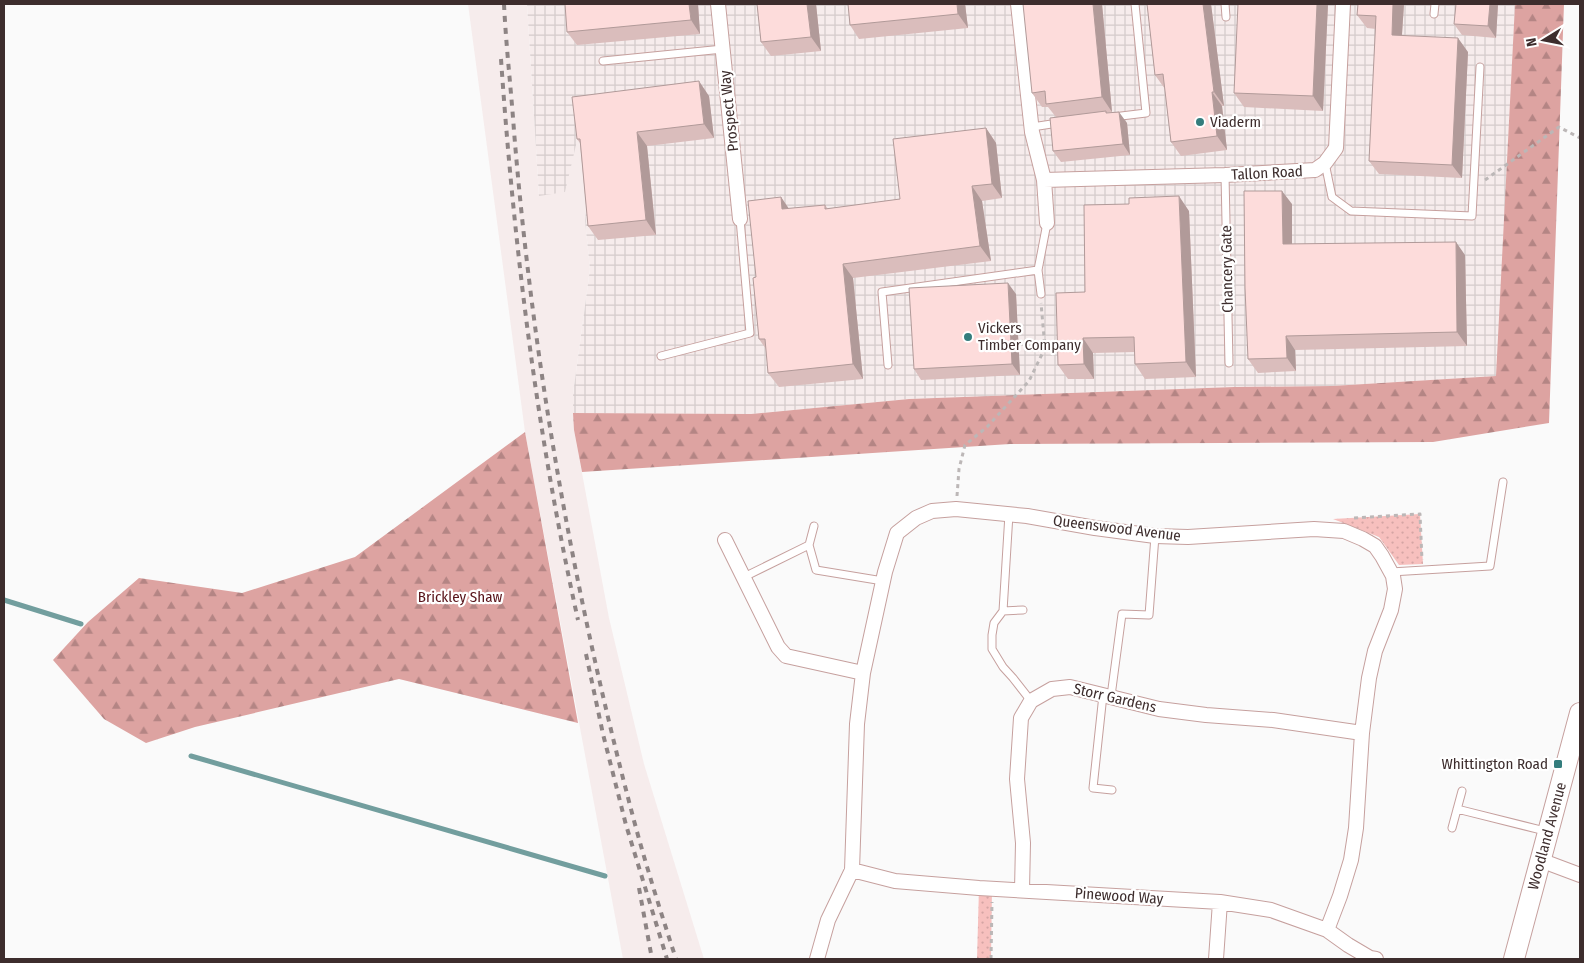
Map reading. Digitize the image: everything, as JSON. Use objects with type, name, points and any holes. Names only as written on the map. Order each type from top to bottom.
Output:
[{"type":"street","name":"Prospect Way","points":[[718,4],[740,218]]},
{"type":"street","points":[[1018,4],[1032,127],[1044,180],[1047,223]]},
{"type":"street","name":"Tallon Road","points":[[1044,180],[1225,175],[1315,170],[1324,163],[1336,148],[1343,4]]},
{"type":"street","name":"Queenswood Avenue","points":[[852,870],[857,724],[863,673],[883,581],[897,533],[916,518],[932,510],[956,509],[1027,516],[1155,536],[1188,537],[1314,529],[1344,531],[1363,538],[1375,546],[1393,576],[1395,589],[1391,610],[1375,651],[1369,678],[1362,733],[1356,828],[1351,860],[1327,930]]},
{"type":"street","points":[[725,540],[778,647],[786,656],[863,673]]},
{"type":"street","name":"Storr Gardens","points":[[1031,701],[1052,689],[1070,687],[1158,709],[1273,720],[1362,733]]},
{"type":"street","points":[[1022,890],[1023,843],[1017,779],[1021,718],[1031,701]]},
{"type":"street","name":"Woodland Avenue","points":[[1514,959],[1580,713]]},
{"type":"street","points":[[1540,860],[1580,874]]},
{"type":"street","points":[[817,959],[828,920],[852,870]]},
{"type":"street","name":"Pinewood Way","points":[[852,870],[895,881],[992,889],[1220,902],[1270,910],[1327,930],[1348,945],[1370,958],[1376,959]]},
{"type":"street","points":[[1216,959],[1220,902]]},
{"type":"lane","points":[[1108,118],[1146,113],[1134,4]]},
{"type":"lane","points":[[1225,4],[1226,17]]},
{"type":"lane","points":[[1434,14],[1435,4]]},
{"type":"lane","points":[[603,61],[723,49]]},
{"type":"lane","points":[[1324,163],[1332,197],[1351,212],[1472,216],[1480,67]]},
{"type":"lane","points":[[1032,127],[1070,122]]},
{"type":"lane","name":"Chancery Gate","points":[[1225,175],[1229,363]]},
{"type":"lane","points":[[661,356],[750,333],[740,218]]},
{"type":"lane","points":[[1040,294],[1038,270],[1047,223]]},
{"type":"lane","points":[[888,365],[882,292],[1038,270]]},
{"type":"lane","points":[[1390,572],[1490,566],[1503,482]]},
{"type":"lane","points":[[1009,514],[1003,611],[994,623],[992,649],[1003,667],[1031,701]]},
{"type":"lane","points":[[814,526],[809,545],[816,570],[883,581]]},
{"type":"lane","points":[[1112,790],[1093,788],[1107,695],[1122,614],[1149,616],[1155,536]]},
{"type":"lane","points":[[744,577],[809,545]]},
{"type":"lane","points":[[1003,611],[1023,610]]},
{"type":"lane","points":[[1452,828],[1462,790]]},
{"type":"lane","points":[[1457,809],[1548,832]]},
{"type":"path","points":[[1474,187],[1559,127],[1580,138]]},
{"type":"path","points":[[956,509],[959,470],[966,445],[987,427],[1029,381],[1045,348],[1040,294]]},
{"type":"path","points":[[1353,518],[1420,514],[1423,570]]},
{"type":"path","points":[[991,959],[992,889]]},
{"type":"shaded area","points":[[468,4],[527,4],[539,196],[580,127],[589,181],[585,221],[590,269],[573,394],[574,430],[609,618],[644,764],[704,959],[623,959],[525,432]]},
{"type":"shaded area","points":[[527,4],[1515,4],[1497,376],[1332,386],[1234,387],[909,399],[751,414],[573,413],[573,394],[590,269],[585,221],[589,181],[580,128],[565,192],[539,196]]},
{"type":"shaded area","points":[[1420,514],[1423,564],[1399,565],[1379,537],[1333,519]]},
{"type":"shaded area","points":[[979,888],[992,889],[991,959],[977,959]]},
{"type":"green space","points":[[1515,4],[1564,4],[1549,423],[1433,442],[1010,444],[582,472],[574,430],[573,413],[751,414],[909,399],[1234,387],[1332,386],[1496,376]]},
{"type":"green space","name":"Brickley Shaw","points":[[525,432],[578,723],[399,679],[195,727],[146,743],[104,719],[53,660],[88,622],[139,578],[242,593],[355,557]]},
{"type":"building","points":[[565,4],[689,4],[691,20],[567,32]]},
{"type":"building","points":[[757,4],[807,4],[811,37],[761,42]]},
{"type":"building","points":[[848,4],[957,4],[958,14],[850,25]]},
{"type":"building","points":[[1023,4],[1093,4],[1102,97],[1046,104],[1045,91],[1032,93]]},
{"type":"building","points":[[1147,4],[1203,4],[1214,92],[1212,92],[1217,136],[1171,142],[1163,74],[1155,75]]},
{"type":"building","points":[[1238,4],[1317,4],[1313,96],[1234,93]]},
{"type":"building","points":[[1358,4],[1393,4],[1392,35],[1458,38],[1452,165],[1369,161],[1376,16],[1357,15]]},
{"type":"building","points":[[1456,4],[1490,4],[1488,26],[1454,24]]},
{"type":"building","points":[[699,81],[704,124],[637,132],[646,220],[588,226],[580,139],[577,139],[572,97]]},
{"type":"building","points":[[1106,111],[1106,113],[1119,112],[1123,144],[1053,151],[1050,118]]},
{"type":"building","points":[[986,128],[992,184],[972,186],[980,246],[843,264],[853,364],[768,373],[765,339],[759,339],[753,278],[756,277],[748,201],[781,197],[782,209],[825,205],[825,209],[900,199],[893,139]]},
{"type":"building","points":[[1244,191],[1282,191],[1283,244],[1456,242],[1457,332],[1286,336],[1287,358],[1248,359]]},
{"type":"building","points":[[1179,196],[1186,362],[1135,364],[1134,337],[1083,338],[1084,364],[1058,365],[1056,293],[1085,292],[1084,205],[1129,204],[1129,198]]},
{"type":"building","name":"Vickers Timber Company","points":[[1008,283],[1012,364],[914,369],[909,288]]},
{"type":"waterway","points":[[4,600],[81,624]]},
{"type":"waterway","points":[[191,756],[605,876]]},
{"type":"railway","points":[[504,4],[522,219],[532,307],[559,482],[594,656],[614,742],[655,894],[676,959]]},
{"type":"railway","points":[[501,59],[513,200],[529,341],[550,481],[578,620]]},
{"type":"railway","points":[[586,654],[603,734],[626,825],[667,959]]},
{"type":"railway","points":[[639,888],[652,959]]},
{"type":"place","name":"Viaderm","points":[[1200,122]]},
{"type":"place","name":"Vickers Timber Company","points":[[968,337]]},
{"type":"place","name":"Whittington Road","points":[[1558,764]]}]
